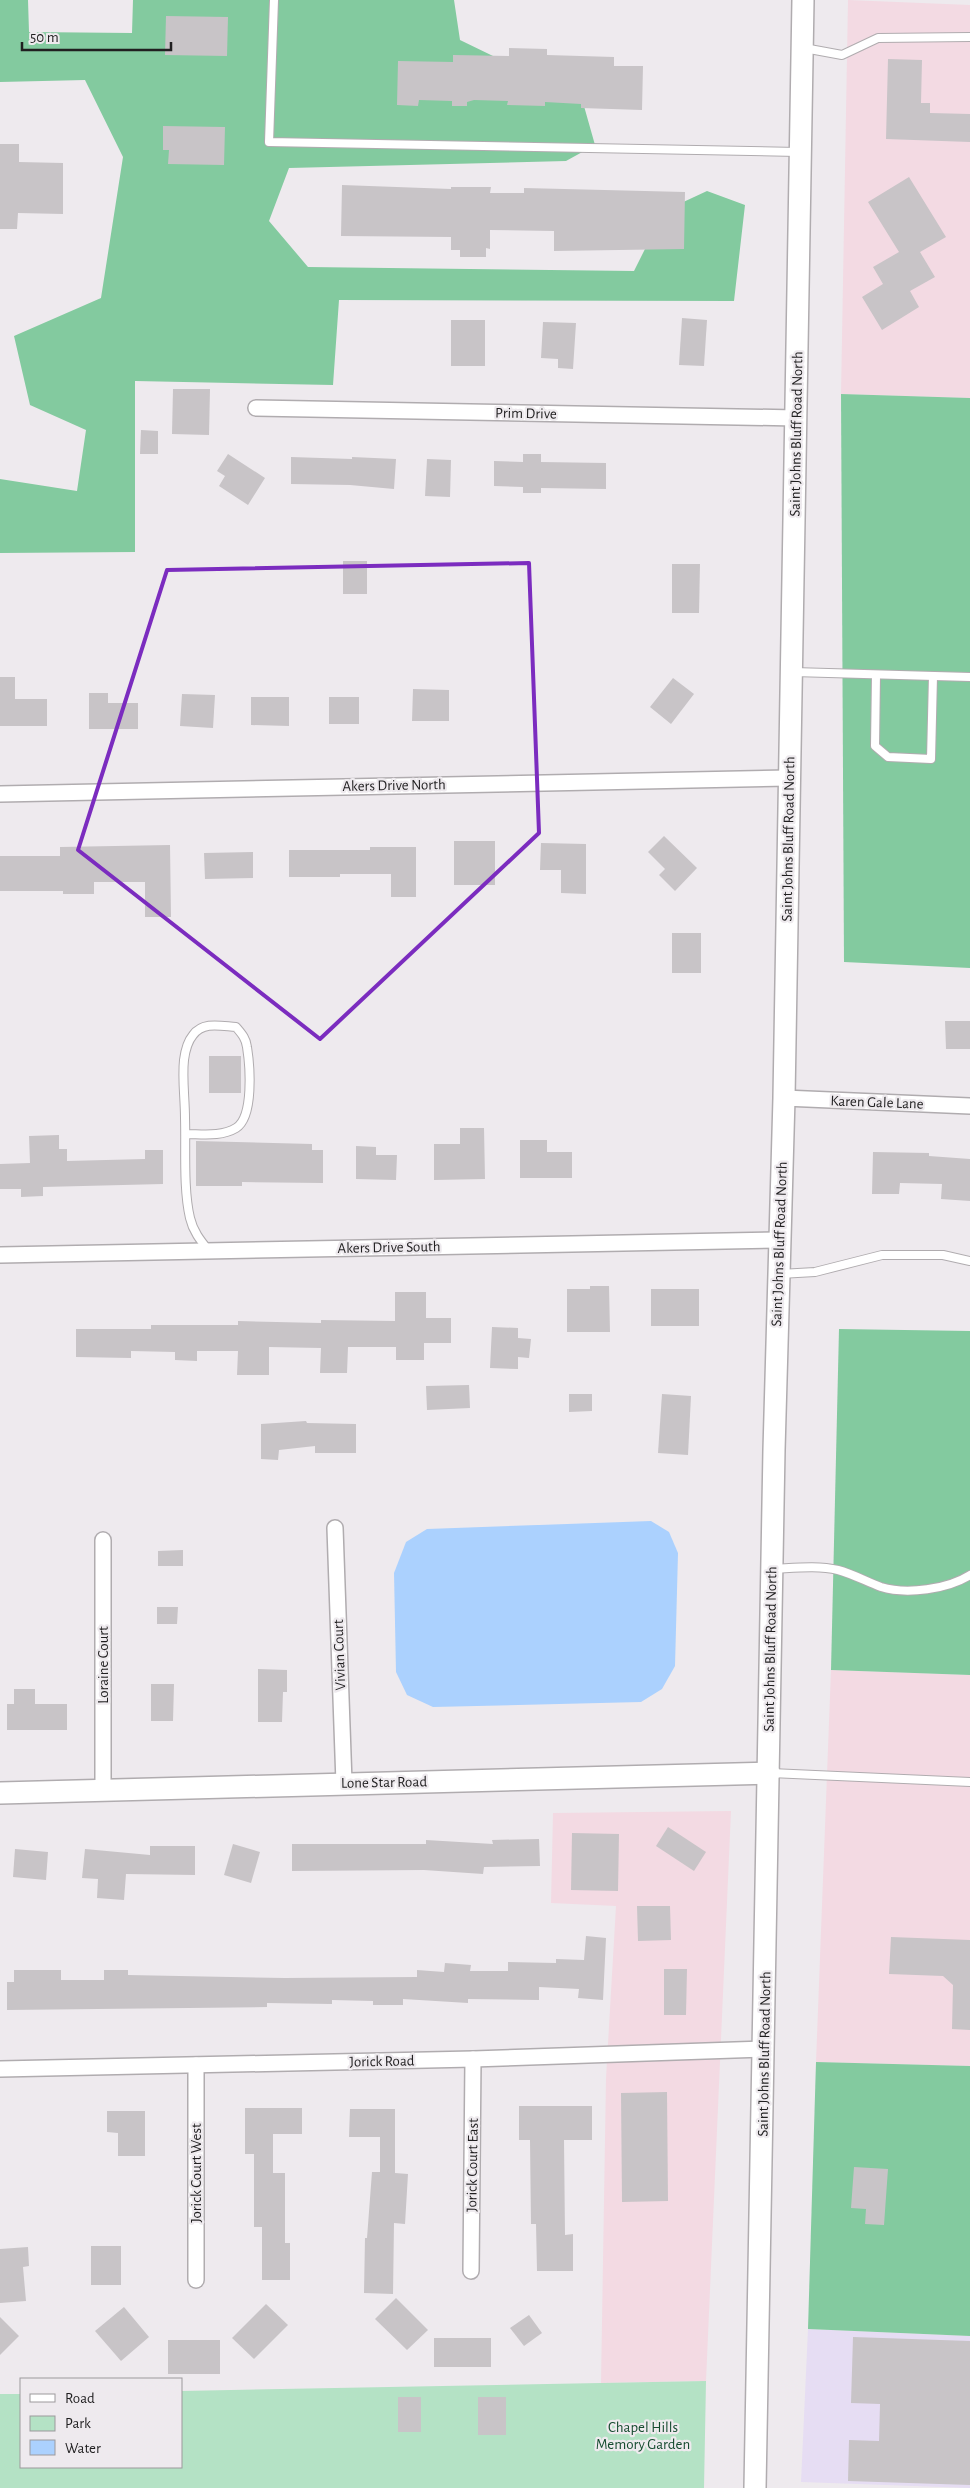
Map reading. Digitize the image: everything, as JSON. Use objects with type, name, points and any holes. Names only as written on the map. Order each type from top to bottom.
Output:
[{"type":"main road","name":"Saint Johns Bluff Road North","points":[[755,2488],[769,1773],[771,1569],[784,1098],[788,778],[803,0]]},
{"type":"main road","name":"Lone Star Road","points":[[0,1793],[769,1773]]},
{"type":"street","name":"Prim Drive","points":[[256,408],[796,418]]},
{"type":"street","name":"Akers Drive North","points":[[0,794],[788,778]]},
{"type":"street","name":"Karen Gale Lane","points":[[784,1098],[970,1106]]},
{"type":"street","name":"Akers Drive South","points":[[0,1255],[779,1240]]},
{"type":"street","name":"Vivian Court","points":[[335,1528],[344,1783]]},
{"type":"street","name":"Loraine Court","points":[[103,1540],[103,1790]]},
{"type":"street","name":"Jorick Road","points":[[0,2069],[764,2049]]},
{"type":"street","name":"Jorick Court East","points":[[470,2271],[473,2058]]},
{"type":"street","name":"Jorick Court West","points":[[196,2065],[196,2280]]},
{"type":"lane","points":[[274,0],[269,142],[801,152]]},
{"type":"lane","points":[[802,48],[842,55],[878,38],[970,37]]},
{"type":"lane","points":[[791,672],[970,678]]},
{"type":"lane","points":[[876,675],[875,746],[888,757],[931,759],[933,676]]},
{"type":"lane","points":[[186,1134],[221,1134],[236,1128],[247,1112],[249,1103],[247,1046],[243,1034],[236,1027],[208,1025],[193,1034],[188,1044],[184,1061],[186,1134],[190,1217],[196,1235],[208,1251]]},
{"type":"lane","points":[[778,1274],[815,1272],[882,1255],[943,1255],[970,1261]]},
{"type":"lane","points":[[771,1569],[806,1567],[837,1570],[884,1588],[925,1590],[956,1584],[970,1575]]},
{"type":"lane","points":[[769,1773],[970,1782]]},
{"type":"highlighted area","points":[[529,563],[539,833],[320,1039],[78,850],[167,570]]},
{"type":"shaded area","points":[[848,0],[970,5],[970,398],[841,394]]},
{"type":"shaded area","points":[[831,1670],[970,1675],[970,2066],[816,2062]]},
{"type":"shaded area","points":[[731,1811],[706,2381],[601,2383],[606,2078],[616,1906],[551,1903],[553,1813]]},
{"type":"shaded area","points":[[808,2329],[970,2336],[970,2488],[801,2482]]},
{"type":"green space","points":[[0,0],[28,0],[29,32],[132,33],[133,0],[454,0],[460,40],[582,99],[595,145],[566,161],[289,168],[269,221],[308,267],[634,271],[664,211],[707,191],[745,205],[734,301],[339,300],[333,385],[135,381],[135,552],[0,553],[0,479],[77,491],[86,430],[30,405],[14,336],[101,298],[123,157],[85,80],[0,82]]},
{"type":"green space","points":[[841,394],[970,398],[970,968],[844,962]]},
{"type":"green space","points":[[839,1329],[970,1331],[970,1675],[831,1670]]},
{"type":"green space","points":[[816,2062],[970,2066],[970,2336],[808,2329]]},
{"type":"green space","name":"Chapel Hills Memory Garden","points":[[706,2381],[704,2488],[0,2488],[0,2394],[20,2394],[20,2468],[182,2468],[182,2391]]},
{"type":"water","points":[[651,1521],[669,1532],[678,1553],[675,1666],[662,1689],[641,1702],[433,1707],[407,1695],[396,1672],[394,1573],[406,1542],[427,1529]]},
{"type":"building","points":[[166,16],[228,17],[227,56],[165,55]]},
{"type":"building","points":[[509,48],[547,49],[547,55],[614,57],[614,66],[643,66],[642,110],[581,108],[581,104],[545,102],[545,106],[507,105],[508,101],[474,100],[467,102],[467,106],[452,106],[452,101],[419,100],[418,106],[397,105],[398,61],[453,62],[453,55],[509,56]]},
{"type":"building","points":[[888,59],[922,60],[921,103],[930,103],[930,113],[970,114],[970,142],[886,139]]},
{"type":"building","points":[[163,126],[225,127],[224,165],[168,164],[169,150],[163,150]]},
{"type":"building","points":[[0,144],[19,144],[19,162],[63,163],[63,214],[18,213],[17,229],[0,229]]},
{"type":"building","points":[[909,177],[946,237],[920,252],[935,277],[910,291],[919,307],[882,330],[862,297],[883,284],[873,267],[899,252],[868,202]]},
{"type":"building","points":[[342,185],[451,189],[451,187],[491,187],[490,193],[524,193],[524,188],[685,192],[684,249],[554,251],[554,231],[490,230],[490,249],[486,248],[486,257],[460,257],[460,250],[451,250],[451,237],[341,236]]},
{"type":"building","points":[[682,318],[707,320],[704,366],[679,365]]},
{"type":"building","points":[[451,320],[485,320],[485,366],[451,366]]},
{"type":"building","points":[[543,322],[576,323],[573,369],[558,368],[558,359],[541,358]]},
{"type":"building","points":[[173,389],[210,389],[209,435],[172,434]]},
{"type":"building","points":[[141,430],[158,431],[158,454],[140,454]]},
{"type":"building","points":[[228,454],[265,478],[248,505],[219,486],[225,476],[217,471]]},
{"type":"building","points":[[523,454],[541,454],[541,462],[606,463],[606,489],[541,488],[541,493],[523,493],[523,487],[494,486],[494,461],[523,462]]},
{"type":"building","points":[[291,457],[396,459],[394,489],[350,485],[291,484]]},
{"type":"building","points":[[427,459],[451,460],[450,497],[425,496]]},
{"type":"building","points":[[343,561],[367,561],[367,594],[343,594]]},
{"type":"building","points":[[672,564],[700,564],[699,613],[672,613]]},
{"type":"building","points":[[0,677],[15,677],[15,699],[47,699],[47,726],[0,726]]},
{"type":"building","points":[[673,678],[694,694],[671,724],[650,707]]},
{"type":"building","points":[[413,689],[449,690],[449,721],[412,721]]},
{"type":"building","points":[[89,693],[108,693],[108,703],[138,703],[138,729],[89,729]]},
{"type":"building","points":[[182,694],[215,695],[213,728],[180,726]]},
{"type":"building","points":[[251,697],[289,697],[289,726],[251,725]]},
{"type":"building","points":[[329,697],[359,697],[359,724],[329,724]]},
{"type":"building","points":[[664,836],[697,868],[675,891],[659,875],[665,869],[648,852]]},
{"type":"building","points":[[454,841],[495,841],[495,885],[454,885]]},
{"type":"building","points":[[541,843],[586,844],[586,894],[561,893],[561,870],[540,870]]},
{"type":"building","points":[[170,845],[171,917],[145,917],[145,882],[94,882],[94,894],[63,894],[63,891],[0,891],[0,856],[60,856],[60,847]]},
{"type":"building","points":[[370,847],[416,847],[416,897],[391,897],[391,874],[289,877],[289,850],[370,850]]},
{"type":"building","points":[[253,852],[253,878],[205,879],[204,853]]},
{"type":"building","points":[[672,933],[701,933],[701,973],[672,973]]},
{"type":"building","points":[[945,1021],[970,1021],[970,1049],[946,1049]]},
{"type":"building","points":[[209,1056],[241,1056],[241,1093],[209,1093]]},
{"type":"building","points":[[460,1128],[484,1128],[485,1179],[434,1180],[434,1144],[460,1144]]},
{"type":"building","points":[[59,1135],[59,1149],[67,1149],[67,1161],[145,1159],[145,1150],[163,1150],[163,1184],[43,1187],[43,1196],[21,1197],[21,1189],[0,1189],[0,1164],[30,1163],[29,1136]]},
{"type":"building","points":[[520,1140],[547,1140],[547,1152],[572,1152],[572,1178],[520,1178]]},
{"type":"building","points":[[196,1141],[312,1144],[312,1150],[323,1150],[323,1183],[242,1182],[242,1186],[196,1186]]},
{"type":"building","points":[[356,1146],[376,1147],[376,1155],[397,1155],[396,1180],[356,1179]]},
{"type":"building","points":[[873,1152],[929,1153],[929,1156],[970,1159],[970,1201],[941,1199],[942,1184],[900,1183],[899,1194],[872,1194]]},
{"type":"building","points":[[590,1286],[609,1286],[610,1332],[567,1332],[567,1289],[590,1289]]},
{"type":"building","points":[[651,1289],[699,1289],[699,1326],[651,1326]]},
{"type":"building","points":[[395,1292],[426,1292],[426,1318],[451,1318],[451,1343],[424,1343],[424,1360],[396,1360],[396,1347],[348,1347],[347,1373],[320,1373],[321,1348],[269,1347],[269,1375],[237,1375],[238,1351],[197,1351],[197,1361],[175,1360],[175,1352],[131,1351],[131,1358],[76,1357],[76,1329],[151,1329],[151,1325],[238,1325],[238,1321],[321,1323],[321,1320],[395,1321]]},
{"type":"building","points":[[492,1327],[518,1328],[518,1338],[531,1339],[529,1358],[518,1357],[518,1369],[490,1368]]},
{"type":"building","points":[[469,1385],[470,1408],[427,1410],[426,1386]]},
{"type":"building","points":[[569,1394],[592,1394],[592,1411],[569,1412]]},
{"type":"building","points":[[662,1394],[691,1396],[688,1455],[658,1453]]},
{"type":"building","points":[[306,1421],[307,1423],[356,1424],[356,1453],[315,1453],[315,1446],[279,1450],[278,1460],[261,1459],[261,1424]]},
{"type":"building","points":[[183,1550],[183,1566],[158,1566],[158,1551]]},
{"type":"building","points":[[157,1607],[178,1607],[177,1624],[157,1624]]},
{"type":"building","points":[[258,1669],[287,1670],[287,1692],[283,1692],[282,1722],[258,1722]]},
{"type":"building","points":[[151,1684],[174,1684],[173,1721],[151,1721]]},
{"type":"building","points":[[14,1689],[35,1689],[35,1704],[67,1704],[67,1730],[7,1730],[7,1704],[14,1704]]},
{"type":"building","points":[[668,1827],[706,1852],[694,1871],[656,1846]]},
{"type":"building","points":[[572,1833],[619,1834],[618,1891],[571,1890]]},
{"type":"building","points":[[539,1839],[540,1866],[484,1867],[483,1874],[424,1870],[292,1871],[292,1844],[426,1844],[426,1840],[493,1844],[492,1840]]},
{"type":"building","points":[[233,1844],[260,1852],[251,1883],[224,1875]]},
{"type":"building","points":[[150,1846],[195,1846],[195,1875],[126,1874],[124,1900],[97,1898],[98,1879],[82,1878],[85,1849],[150,1855]]},
{"type":"building","points":[[15,1849],[48,1852],[46,1880],[13,1877]]},
{"type":"building","points":[[637,1906],[670,1906],[671,1940],[638,1941]]},
{"type":"building","points":[[586,1936],[606,1938],[603,2000],[578,1998],[579,1989],[539,1987],[539,2000],[468,1999],[468,2003],[403,1999],[403,2005],[373,2005],[373,2001],[332,2000],[332,2004],[267,2003],[267,2007],[7,2010],[7,1982],[14,1982],[14,1970],[61,1970],[61,1980],[104,1980],[104,1970],[128,1970],[128,1975],[285,1978],[417,1977],[417,1970],[444,1972],[445,1963],[471,1965],[470,1971],[508,1971],[508,1962],[556,1963],[556,1959],[584,1960]]},
{"type":"building","points":[[891,1937],[970,1940],[970,2030],[952,2029],[953,1985],[943,1976],[889,1974]]},
{"type":"building","points":[[664,1969],[687,1969],[686,2015],[664,2015]]},
{"type":"building","points":[[667,2092],[668,2201],[622,2202],[621,2093]]},
{"type":"building","points":[[519,2106],[592,2106],[592,2140],[564,2140],[565,2235],[573,2234],[573,2271],[537,2271],[536,2224],[531,2224],[530,2140],[519,2140]]},
{"type":"building","points":[[245,2108],[302,2108],[302,2134],[273,2134],[273,2173],[285,2173],[285,2243],[290,2243],[290,2280],[262,2280],[262,2227],[254,2227],[254,2154],[245,2154]]},
{"type":"building","points":[[350,2109],[395,2109],[395,2173],[408,2174],[405,2224],[394,2223],[393,2294],[364,2293],[365,2238],[367,2238],[372,2172],[380,2172],[380,2137],[349,2137]]},
{"type":"building","points":[[107,2111],[145,2111],[145,2156],[118,2156],[118,2133],[107,2132]]},
{"type":"building","points":[[854,2167],[888,2169],[884,2225],[865,2224],[866,2209],[851,2208]]},
{"type":"building","points":[[91,2246],[121,2246],[121,2285],[91,2285]]},
{"type":"building","points":[[28,2247],[29,2266],[23,2267],[26,2301],[0,2303],[0,2249]]},
{"type":"building","points":[[396,2298],[428,2330],[407,2350],[375,2319]]},
{"type":"building","points":[[266,2304],[288,2325],[254,2359],[232,2338]]},
{"type":"building","points":[[124,2307],[149,2337],[121,2361],[95,2331]]},
{"type":"building","points":[[529,2315],[542,2333],[524,2346],[510,2328]]},
{"type":"building","points":[[0,2317],[19,2336],[0,2355]]},
{"type":"building","points":[[853,2337],[970,2341],[970,2485],[848,2481],[849,2440],[879,2441],[880,2404],[851,2403]]},
{"type":"building","points":[[434,2338],[491,2338],[491,2367],[434,2367]]},
{"type":"building","points":[[168,2340],[220,2340],[220,2374],[168,2374]]},
{"type":"building","points":[[398,2397],[421,2397],[421,2432],[398,2432]]},
{"type":"building","points":[[478,2397],[506,2397],[506,2435],[478,2435]]}]
